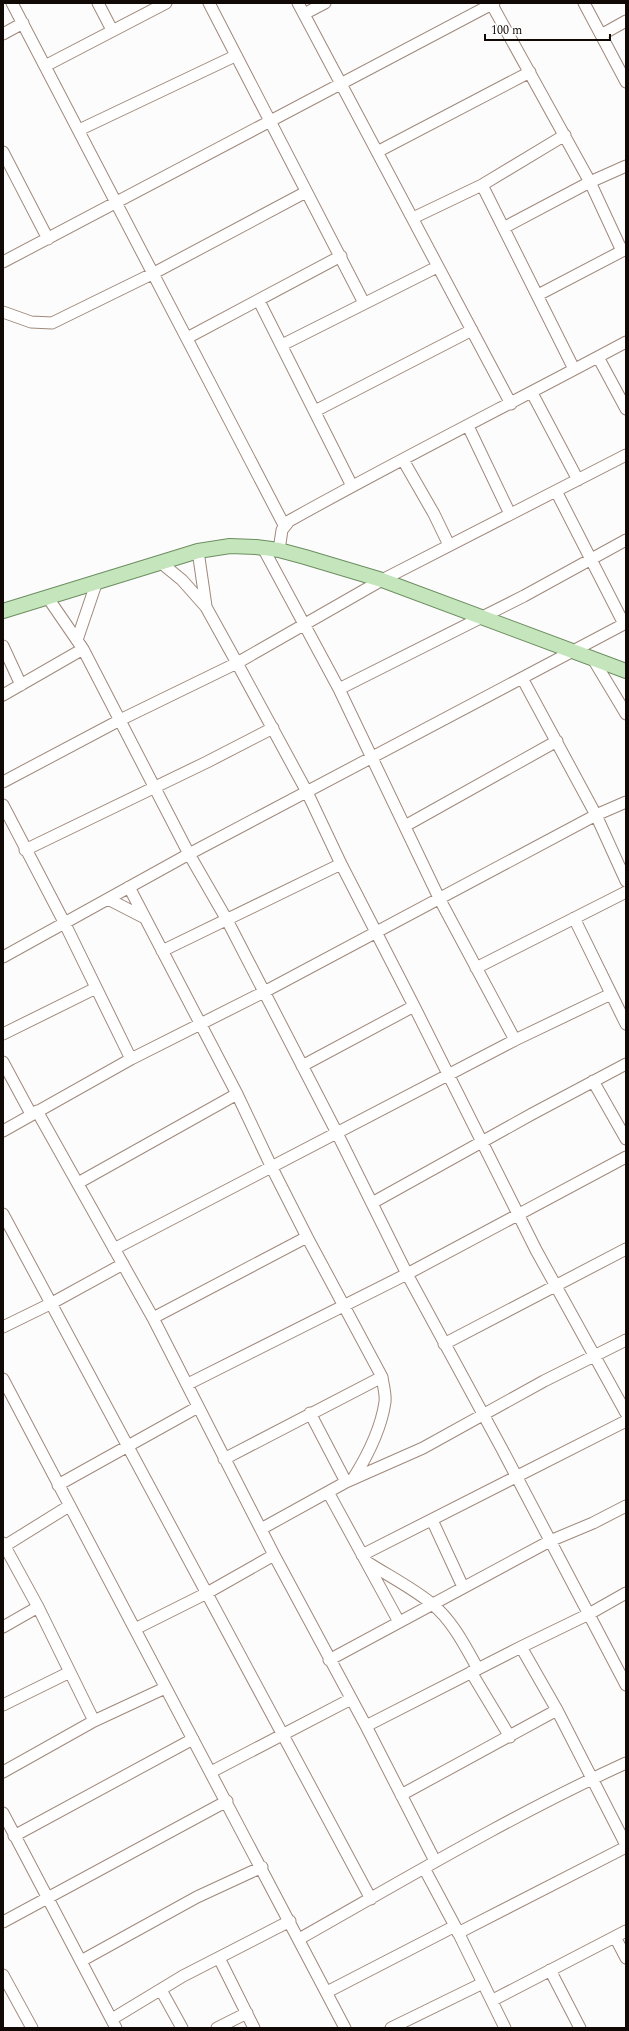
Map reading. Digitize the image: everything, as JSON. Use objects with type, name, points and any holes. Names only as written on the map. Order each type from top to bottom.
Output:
[{"type":"main road","points":[[3,611],[198,551],[230,546],[263,548],[279,550],[382,580],[482,616],[626,672]]},
{"type":"street","points":[[12,3],[117,201],[284,525],[279,550]]},
{"type":"street","points":[[98,3],[112,30]]},
{"type":"street","points":[[45,66],[166,3]]},
{"type":"street","points":[[209,3],[235,56],[341,256],[364,303]]},
{"type":"street","points":[[298,3],[511,404]]},
{"type":"street","points":[[304,14],[325,3]]},
{"type":"street","points":[[3,262],[117,201],[271,122],[340,82],[492,3],[590,182],[624,250],[538,295]]},
{"type":"street","points":[[584,3],[626,82]]},
{"type":"street","points":[[601,35],[626,21]]},
{"type":"street","points":[[3,34],[23,24]]},
{"type":"street","points":[[79,130],[235,56]]},
{"type":"street","points":[[377,152],[530,72]]},
{"type":"street","points":[[412,218],[482,185],[565,136]]},
{"type":"street","points":[[3,152],[8,172],[48,239]]},
{"type":"street","points":[[505,227],[590,182],[626,166]]},
{"type":"street","points":[[482,185],[505,227],[574,370]]},
{"type":"street","points":[[3,312],[31,322],[52,323],[154,273],[306,192]]},
{"type":"street","points":[[187,338],[341,256]]},
{"type":"street","points":[[282,345],[437,267]]},
{"type":"street","points":[[259,301],[352,486]]},
{"type":"street","points":[[314,411],[472,330]]},
{"type":"street","points":[[284,525],[352,486],[511,404],[626,342]]},
{"type":"street","points":[[598,357],[626,409]]},
{"type":"street","points":[[532,392],[578,480]]},
{"type":"street","points":[[468,426],[510,514]]},
{"type":"street","points":[[3,782],[120,720],[237,663],[382,580],[626,455]]},
{"type":"street","points":[[403,460],[434,514],[449,545]]},
{"type":"street","points":[[3,957],[189,854],[522,678],[572,650],[625,624],[590,560],[556,491]]},
{"type":"street","points":[[339,689],[626,540]]},
{"type":"street","points":[[263,548],[339,689],[439,898],[515,1040]]},
{"type":"street","points":[[198,551],[206,607]]},
{"type":"street","points":[[160,562],[182,580],[206,607],[273,728],[307,792],[340,864],[449,1074],[555,1286],[626,1413]]},
{"type":"street","points":[[3,695],[21,685],[80,644],[97,582]]},
{"type":"street","points":[[48,598],[80,644],[189,854],[227,920],[338,1133],[407,1274],[625,1679]]},
{"type":"street","points":[[3,646],[21,685]]},
{"type":"street","points":[[593,659],[626,714]]},
{"type":"street","points":[[522,678],[596,815],[626,881]]},
{"type":"street","points":[[25,850],[273,728]]},
{"type":"street","points":[[405,826],[557,741]]},
{"type":"street","points":[[3,1130],[131,1059],[264,992],[596,815],[626,802]]},
{"type":"street","points":[[3,805],[25,850],[64,922],[131,1059]]},
{"type":"street","points":[[162,951],[340,864]]},
{"type":"street","points":[[129,887],[237,1094],[272,1168],[343,1307],[382,1377],[385,1400],[379,1427],[368,1455],[350,1481]]},
{"type":"street","points":[[476,968],[626,892]]},
{"type":"street","points":[[108,899],[145,918]]},
{"type":"street","points":[[574,918],[626,1024]]},
{"type":"street","points":[[3,1034],[96,988]]},
{"type":"street","points":[[114,1249],[515,1040],[611,994]]},
{"type":"street","points":[[302,1066],[414,1006]]},
{"type":"street","points":[[3,1062],[78,1183],[153,1318],[188,1384],[198,1408],[224,1459],[329,1660],[366,1726],[435,1861]]},
{"type":"street","points":[[372,1203],[626,1064]]},
{"type":"street","points":[[593,1082],[626,1139]]},
{"type":"street","points":[[78,1183],[237,1094]]},
{"type":"street","points":[[188,1384],[343,1307],[519,1216],[626,1157]]},
{"type":"street","points":[[3,1214],[371,1899]]},
{"type":"street","points":[[153,1318],[307,1237]]},
{"type":"street","points":[[444,1344],[626,1249]]},
{"type":"street","points":[[3,1326],[52,1303],[122,1264]]},
{"type":"street","points":[[261,1529],[328,1492],[404,1457],[484,1416],[544,1381],[595,1357],[626,1340]]},
{"type":"street","points":[[224,1459],[310,1413],[382,1377]]},
{"type":"street","points":[[3,1379],[165,1688],[290,1921],[345,2028]]},
{"type":"street","points":[[58,1485],[198,1408]]},
{"type":"street","points":[[310,1413],[350,1481]]},
{"type":"street","points":[[364,1559],[432,1520],[517,1478],[626,1421]]},
{"type":"street","points":[[328,1492],[399,1622]]},
{"type":"street","points":[[69,1506],[4,1545],[38,1607],[94,1721]]},
{"type":"street","points":[[329,1660],[550,1541],[593,1523],[626,1506]]},
{"type":"street","points":[[432,1520],[463,1587]]},
{"type":"street","points":[[135,1629],[207,1593],[274,1555]]},
{"type":"street","points":[[364,1559],[432,1604],[454,1630],[510,1736]]},
{"type":"street","points":[[366,1726],[474,1670],[589,1614],[626,1593]]},
{"type":"street","points":[[3,1627],[38,1607]]},
{"type":"street","points":[[327,1992],[626,1846],[557,1710],[521,1647]]},
{"type":"street","points":[[3,1705],[70,1672]]},
{"type":"street","points":[[3,1772],[94,1721],[165,1688]]},
{"type":"street","points":[[211,1772],[350,1699]]},
{"type":"street","points":[[401,1795],[557,1710]]},
{"type":"street","points":[[14,1836],[193,1739]]},
{"type":"street","points":[[299,1939],[435,1861],[592,1778],[626,1763]]},
{"type":"street","points":[[3,1922],[226,1801]]},
{"type":"street","points":[[3,1813],[114,2024],[161,1990],[290,1921]]},
{"type":"street","points":[[81,1961],[198,1897],[262,1868]]},
{"type":"street","points":[[424,1868],[457,1929],[482,1983],[493,2000],[505,2028]]},
{"type":"street","points":[[493,2000],[626,1931]]},
{"type":"street","points":[[615,1936],[626,1958]]},
{"type":"street","points":[[219,1958],[254,2028]]},
{"type":"street","points":[[550,1970],[580,2028]]},
{"type":"street","points":[[3,1975],[32,2028]]},
{"type":"street","points":[[391,2028],[482,1983]]},
{"type":"street","points":[[161,1990],[182,2028]]},
{"type":"street","points":[[217,2028],[246,2013]]}]
